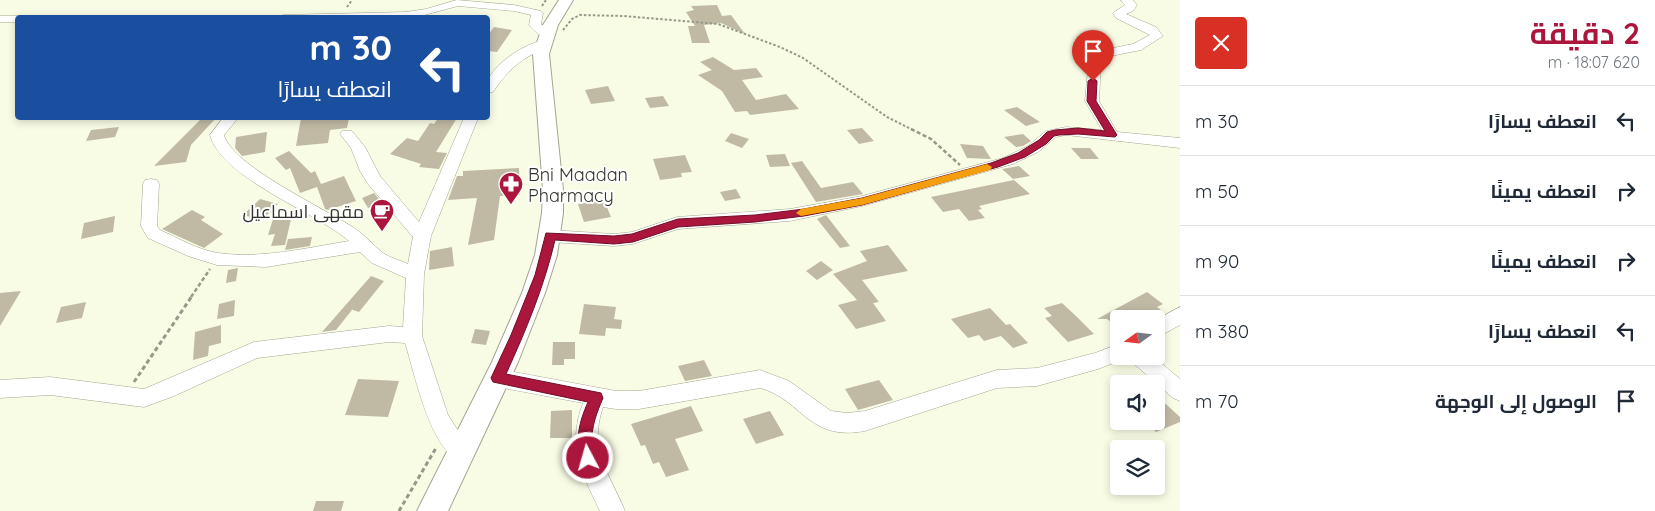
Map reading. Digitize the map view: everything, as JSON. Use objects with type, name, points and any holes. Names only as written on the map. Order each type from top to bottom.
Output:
[{"type":"main road","points":[[432,511],[498,378],[541,275],[550,236],[552,206],[551,172],[541,68],[544,38],[555,14],[566,0]]},
{"type":"street","points":[[1112,135],[1092,101],[1095,59],[1102,54],[1137,47],[1146,40],[1157,36],[1152,30],[1120,16],[1118,13],[1129,9],[1131,6],[1127,0]]},
{"type":"street","points":[[391,15],[416,14],[458,2],[529,10],[537,13],[535,25],[544,38],[508,62],[500,69],[490,85]]},
{"type":"street","points":[[0,19],[15,19]]},
{"type":"street","points":[[229,120],[217,135],[218,142],[236,161],[272,187],[318,212],[366,245],[378,258],[414,274]]},
{"type":"street","points":[[461,452],[445,432],[438,419],[412,336],[414,274],[422,236],[471,120]]},
{"type":"street","points":[[550,236],[614,240],[633,238],[678,223],[790,215],[862,201],[968,173],[1022,155],[1051,134],[1058,132],[1078,131],[1180,143]]},
{"type":"street","points":[[347,134],[358,147],[374,180],[422,236]]},
{"type":"street","points":[[152,184],[149,226],[154,234],[194,252],[217,259],[266,261],[366,245]]},
{"type":"street","points":[[1165,324],[1180,315]]},
{"type":"street","points":[[0,389],[50,386],[144,398],[254,350],[389,334],[412,336]]},
{"type":"street","points":[[498,378],[596,398],[616,400],[640,400],[760,379],[781,385],[814,412],[825,418],[836,422],[850,423],[864,421],[997,379],[1053,374],[1110,356]]},
{"type":"street","points":[[1149,365],[1180,392]]},
{"type":"street","points":[[596,398],[587,418],[585,444],[592,471],[612,511]]},
{"type":"path","points":[[544,38],[561,32],[572,19],[580,15],[624,16],[718,24],[780,47],[803,58],[887,117],[931,139],[949,153],[968,173]]},
{"type":"path","points":[[125,396],[217,259]]},
{"type":"path","points":[[399,511],[445,432]]},
{"type":"building","points":[[717,5],[722,16],[731,15],[745,34],[721,23],[704,25],[710,43],[692,43],[688,26],[695,26],[686,12],[694,10],[691,6]]},
{"type":"building","points":[[494,27],[512,30],[497,52],[490,51],[490,32]]},
{"type":"building","points":[[713,57],[734,70],[756,68],[763,77],[742,80],[756,100],[786,94],[799,109],[750,115],[747,111],[735,112],[722,91],[698,75],[712,70],[700,62]]},
{"type":"building","points":[[608,86],[615,101],[591,104],[585,90]]},
{"type":"building","points":[[663,96],[669,106],[650,108],[645,98]]},
{"type":"building","points":[[1017,107],[1040,122],[1026,126],[1004,110]]},
{"type":"building","points":[[200,120],[214,120],[191,145],[186,162],[154,166]]},
{"type":"building","points":[[301,120],[349,120],[347,128],[330,130],[328,143],[296,146]]},
{"type":"building","points":[[437,120],[456,120],[436,152],[447,153],[439,169],[419,167],[421,164],[390,154],[407,138],[418,141],[430,123],[434,124]]},
{"type":"building","points":[[119,127],[115,137],[86,141],[91,130]]},
{"type":"building","points":[[862,128],[874,141],[859,144],[847,130]]},
{"type":"building","points":[[267,132],[265,152],[242,156],[235,148],[236,137]]},
{"type":"building","points":[[731,133],[749,139],[742,148],[725,141]]},
{"type":"building","points":[[1023,134],[1031,141],[1023,146],[1016,147],[1004,137]]},
{"type":"building","points":[[960,144],[983,146],[991,159],[967,158]]},
{"type":"building","points":[[1071,148],[1090,148],[1099,159],[1081,159]]},
{"type":"building","points":[[289,151],[311,173],[315,171],[321,184],[344,176],[356,201],[328,210],[325,209],[317,187],[300,193],[290,168],[286,170],[275,158]]},
{"type":"building","points":[[785,154],[790,166],[770,167],[766,155]]},
{"type":"building","points":[[685,155],[692,172],[681,173],[682,177],[660,180],[653,159]]},
{"type":"building","points":[[802,161],[821,188],[853,182],[863,194],[816,202],[791,163]]},
{"type":"building","points":[[1019,166],[1030,176],[1013,179],[1002,169]]},
{"type":"building","points":[[519,168],[520,195],[500,196],[494,240],[468,245],[477,198],[448,200],[457,176],[463,176],[463,171]]},
{"type":"building","points":[[1014,180],[1030,194],[979,206],[982,209],[978,210],[985,218],[969,221],[959,209],[943,212],[931,197]]},
{"type":"building","points":[[736,189],[741,198],[725,201],[720,192]]},
{"type":"building","points":[[374,193],[382,203],[368,208],[362,198]]},
{"type":"building","points":[[260,199],[278,204],[262,220],[243,215]]},
{"type":"building","points":[[604,200],[611,217],[584,222],[578,204]]},
{"type":"building","points":[[192,210],[205,217],[201,220],[223,234],[204,248],[162,229]]},
{"type":"building","points":[[292,215],[285,245],[271,246],[275,234],[268,235],[274,216]]},
{"type":"building","points":[[826,215],[850,246],[840,248],[817,219]]},
{"type":"building","points":[[115,216],[113,232],[81,239],[84,223]]},
{"type":"building","points":[[312,237],[310,246],[285,250],[288,239]]},
{"type":"building","points":[[888,245],[908,271],[862,280],[879,302],[873,303],[886,321],[856,329],[838,305],[857,300],[833,274],[867,261],[860,251]]},
{"type":"building","points":[[452,247],[454,266],[429,270],[430,251]]},
{"type":"building","points":[[821,261],[833,270],[817,280],[806,271]]},
{"type":"building","points":[[238,268],[236,281],[226,283],[228,270]]},
{"type":"building","points":[[371,276],[384,281],[359,312],[350,309],[352,310],[336,330],[322,332]]},
{"type":"building","points":[[21,291],[0,326],[0,293]]},
{"type":"building","points":[[1147,292],[1163,304],[1157,307],[1161,310],[1114,310]]},
{"type":"building","points":[[235,300],[234,316],[217,319],[219,304]]},
{"type":"building","points":[[86,302],[82,318],[56,323],[61,307]]},
{"type":"building","points":[[1062,303],[1094,334],[1068,342],[1045,318],[1052,316],[1044,308]]},
{"type":"building","points":[[584,304],[616,307],[614,319],[622,320],[621,329],[606,328],[605,336],[579,334]]},
{"type":"building","points":[[990,308],[1006,325],[1010,324],[1028,343],[1013,348],[1001,336],[984,341],[979,335],[968,338],[951,319]]},
{"type":"building","points":[[1110,312],[1110,321],[1107,319],[1097,319]]},
{"type":"building","points":[[221,325],[221,343],[209,346],[208,356],[193,360],[195,332]]},
{"type":"building","points":[[475,329],[490,331],[486,345],[471,343]]},
{"type":"building","points":[[553,342],[575,342],[575,359],[564,359],[564,365],[552,365]]},
{"type":"building","points":[[704,360],[712,376],[685,381],[678,366]]},
{"type":"building","points":[[358,379],[399,381],[388,417],[345,415]]},
{"type":"building","points":[[879,380],[893,400],[858,410],[845,389]]},
{"type":"building","points":[[1165,403],[1180,417],[1180,422],[1165,428]]},
{"type":"building","points":[[691,406],[703,431],[675,439],[689,470],[666,477],[659,462],[653,464],[645,445],[641,446],[631,424]]},
{"type":"building","points":[[572,410],[572,438],[550,438],[551,411]]},
{"type":"building","points":[[770,411],[784,435],[756,444],[743,419]]},
{"type":"building","points":[[316,501],[344,501],[341,511],[313,511]]},
{"type":"slow traffic","points":[[801,213],[862,201],[987,167]]},
{"type":"place","name":"Bni Maadan Pharmacy","points":[[511,205]]},
{"type":"place","name":"مقهى اسماعيل","points":[[382,232]]},
{"type":"route","points":[[588,458],[585,444],[587,418],[596,398],[498,378],[541,275],[550,236],[614,240],[633,238],[678,223],[790,215],[862,201],[1008,161],[1033,149],[1051,134],[1066,130],[1112,135],[1092,101],[1093,81]]}]
